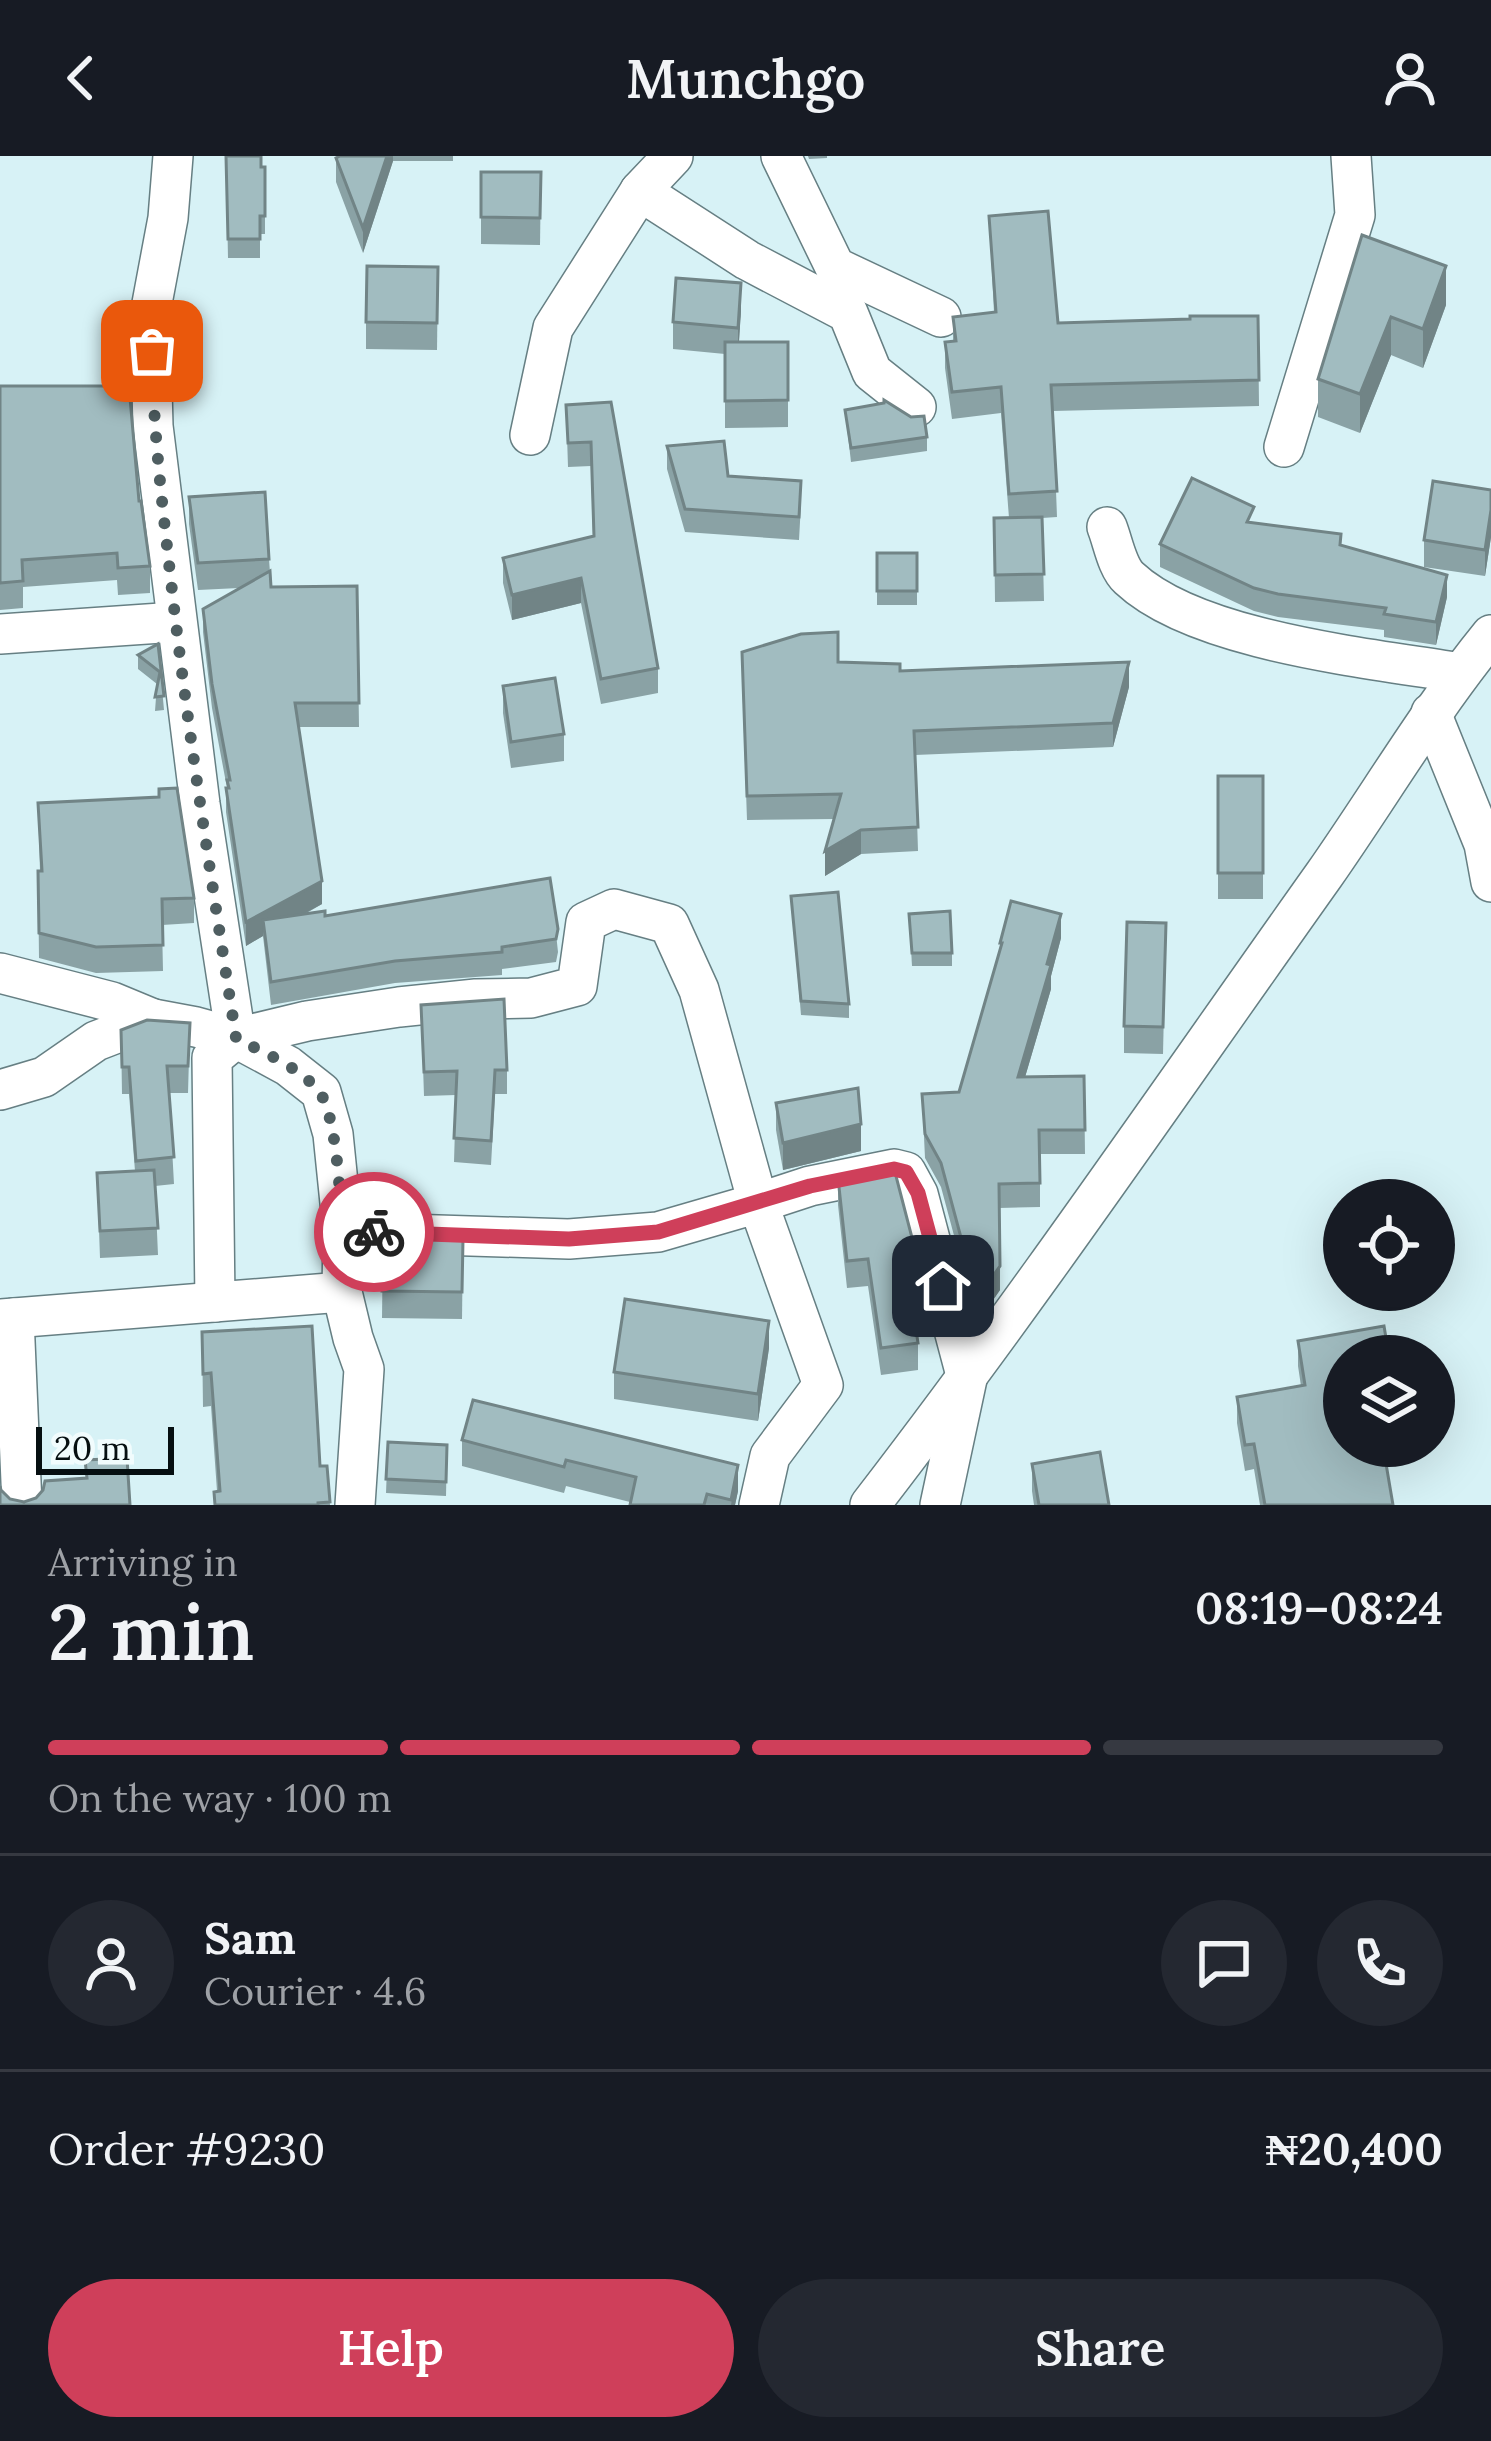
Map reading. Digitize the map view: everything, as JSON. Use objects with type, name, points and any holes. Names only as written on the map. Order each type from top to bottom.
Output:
[{"type":"street","points":[[173,156],[168,218],[150,314],[153,426],[200,804],[236,1038]]},
{"type":"street","points":[[781,156],[836,267],[872,372],[916,407]]},
{"type":"street","points":[[1284,447],[1354,214],[1351,156]]},
{"type":"street","points":[[530,436],[553,328],[653,167],[746,260],[848,313]]},
{"type":"street","points":[[836,267],[941,317]]},
{"type":"street","points":[[1107,527],[1125,575],[1166,604],[1228,630],[1460,673]]},
{"type":"street","points":[[0,634],[176,622]]},
{"type":"street","points":[[870,1505],[967,1378],[1491,635]]},
{"type":"street","points":[[1432,713],[1484,844],[1491,882]]},
{"type":"street","points":[[215,1303],[212,1058],[236,1038],[307,1021],[476,999],[531,998],[577,986],[586,922],[614,909],[669,924],[700,990],[758,1203],[823,1385],[770,1456],[759,1505]]},
{"type":"street","points":[[0,973],[112,1001],[153,1019],[236,1038],[288,1066],[321,1092],[333,1134],[343,1232],[342,1292],[364,1369],[355,1505]]},
{"type":"street","points":[[0,1090],[44,1077],[96,1041],[153,1019]]},
{"type":"street","points":[[343,1232],[569,1239],[658,1232],[810,1186],[894,1169],[906,1172],[918,1193],[967,1378],[940,1505]]},
{"type":"street","points":[[22,1505],[7,1318],[342,1292]]},
{"type":"building","points":[[226,156],[261,156],[265,216],[260,216],[260,239],[228,239]]},
{"type":"building","points":[[387,156],[363,228],[336,158]]},
{"type":"building","points":[[481,172],[541,172],[540,218],[481,217]]},
{"type":"building","points":[[1048,211],[1058,323],[1258,316],[1259,380],[1051,385],[1057,491],[1009,494],[1001,387],[952,392],[945,342],[956,341],[953,317],[996,312],[989,216]]},
{"type":"building","points":[[1362,235],[1446,266],[1423,329],[1391,317],[1360,394],[1318,379]]},
{"type":"building","points":[[367,266],[438,267],[437,323],[366,322]]},
{"type":"building","points":[[676,278],[741,283],[738,328],[673,322]]},
{"type":"building","points":[[725,342],[788,342],[788,400],[725,401]]},
{"type":"building","points":[[0,386],[129,386],[150,566],[118,568],[117,553],[22,560],[23,581],[0,583]]},
{"type":"building","points":[[884,400],[911,417],[924,416],[927,437],[851,448],[845,410]]},
{"type":"building","points":[[611,402],[658,668],[601,679],[581,578],[512,595],[503,558],[594,536],[591,442],[568,443],[566,405]]},
{"type":"building","points":[[724,441],[728,476],[801,481],[799,517],[685,509],[667,446]]},
{"type":"building","points":[[1192,478],[1254,507],[1247,522],[1341,534],[1340,545],[1447,575],[1436,622],[1384,614],[1386,608],[1254,588],[1160,544]]},
{"type":"building","points":[[1433,481],[1491,490],[1485,550],[1424,540]]},
{"type":"building","points":[[265,492],[269,559],[198,563],[189,497]]},
{"type":"building","points":[[1042,517],[1044,574],[995,575],[994,518]]},
{"type":"building","points":[[877,553],[917,553],[917,591],[877,591]]},
{"type":"building","points":[[270,571],[271,587],[357,586],[359,703],[295,703],[322,881],[246,922],[203,609]]},
{"type":"building","points":[[838,632],[838,662],[900,664],[900,671],[1129,662],[1113,723],[914,731],[918,827],[861,830],[825,851],[841,794],[747,796],[742,652],[801,634]]},
{"type":"building","points":[[158,644],[164,696],[155,697],[160,672],[138,655]]},
{"type":"building","points":[[555,678],[564,734],[511,742],[503,686]]},
{"type":"building","points":[[1218,776],[1263,776],[1263,873],[1218,873]]},
{"type":"building","points":[[177,788],[194,898],[162,899],[163,945],[96,947],[39,933],[38,803],[159,797],[159,789]]},
{"type":"building","points":[[550,878],[556,939],[502,947],[502,952],[395,961],[271,982],[263,920],[325,911],[325,916]]},
{"type":"building","points":[[838,892],[849,1004],[801,1001],[791,896]]},
{"type":"building","points":[[1011,901],[1061,914],[1018,1077],[1084,1076],[1085,1130],[1039,1130],[1040,1183],[999,1184],[1000,1266],[986,1286],[974,1286],[941,1163],[925,1134],[922,1094],[959,1092]]},
{"type":"building","points":[[950,911],[952,953],[912,953],[909,914]]},
{"type":"building","points":[[1127,922],[1166,923],[1163,1027],[1124,1026]]},
{"type":"building","points":[[504,999],[507,1070],[495,1070],[491,1141],[454,1138],[457,1071],[424,1072],[421,1005]]},
{"type":"building","points":[[147,1020],[190,1023],[188,1066],[167,1066],[174,1157],[136,1161],[129,1067],[122,1067],[121,1030]]},
{"type":"building","points":[[858,1088],[861,1124],[783,1143],[776,1103]]},
{"type":"building","points":[[891,1167],[924,1284],[909,1284],[918,1343],[881,1348],[868,1259],[847,1261],[838,1178]]},
{"type":"building","points":[[154,1170],[158,1228],[100,1231],[97,1173]]},
{"type":"building","points":[[383,1237],[463,1239],[462,1292],[382,1291]]},
{"type":"building","points":[[625,1299],[769,1321],[758,1394],[614,1372]]},
{"type":"building","points":[[312,1326],[320,1466],[327,1466],[330,1502],[215,1505],[214,1492],[220,1491],[211,1373],[203,1374],[202,1332]]},
{"type":"building","points":[[1384,1326],[1386,1335],[1332,1335]]},
{"type":"building","points":[[1323,1337],[1323,1467],[1387,1467],[1393,1505],[1265,1505],[1254,1444],[1245,1445],[1237,1397],[1305,1385],[1298,1341]]},
{"type":"building","points":[[473,1400],[738,1465],[731,1500],[707,1494],[704,1505],[630,1505],[636,1477],[566,1460],[564,1467],[462,1440]]},
{"type":"building","points":[[388,1442],[447,1445],[446,1482],[386,1479]]},
{"type":"building","points":[[1100,1452],[1109,1505],[1039,1505],[1032,1464]]},
{"type":"building","points":[[127,1458],[130,1505],[0,1505],[0,1486],[10,1499],[24,1502],[36,1498],[45,1481],[87,1478],[85,1460]]},
{"type":"way so far","points":[[152,351],[153,426],[176,622],[236,1038],[288,1066],[321,1092],[333,1134],[343,1232],[374,1232]]},
{"type":"route","points":[[374,1232],[569,1239],[658,1232],[810,1186],[894,1169],[906,1172],[918,1193],[943,1286]]}]
